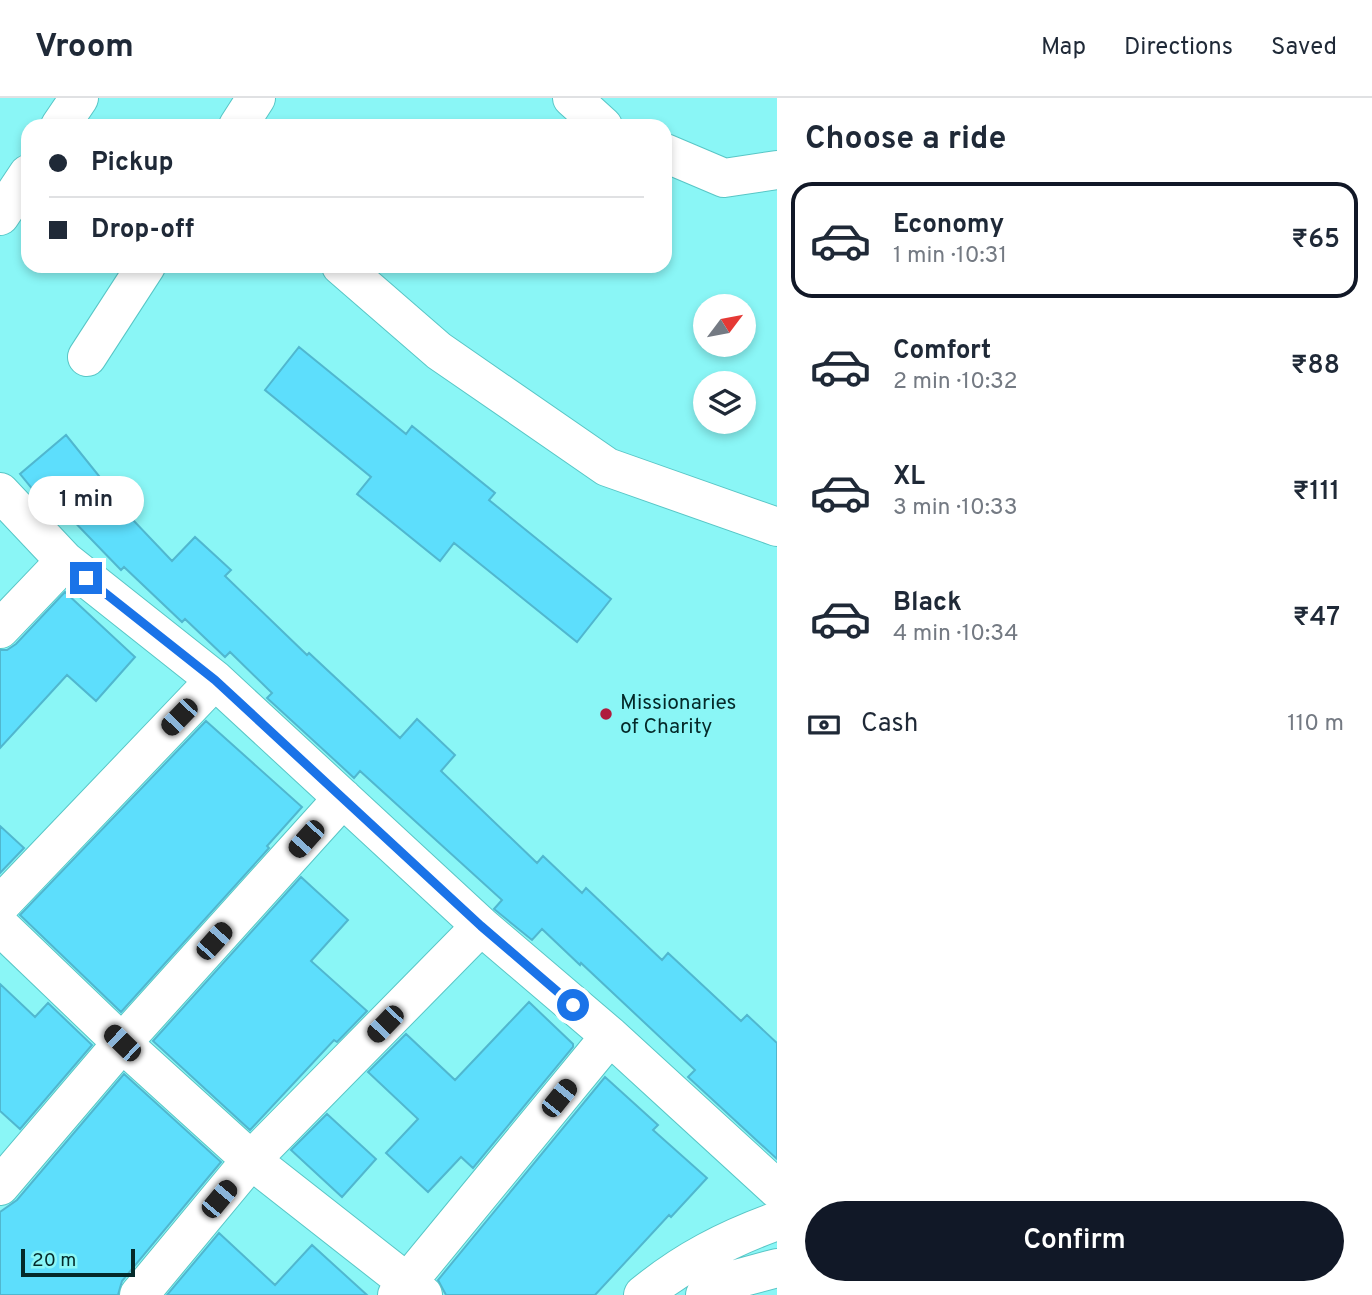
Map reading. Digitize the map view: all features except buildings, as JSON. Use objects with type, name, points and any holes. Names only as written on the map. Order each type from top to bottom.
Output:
[{"type":"street","points":[[65,119],[79,98]]},
{"type":"street","points":[[242,119],[256,98]]},
{"type":"street","points":[[572,98],[595,119]]},
{"type":"street","points":[[672,156],[724,178],[777,170]]},
{"type":"street","points":[[0,216],[21,184]]},
{"type":"street","points":[[87,357],[141,273]]},
{"type":"street","points":[[349,273],[439,351],[607,467],[777,527]]},
{"type":"street","points":[[0,492],[65,561],[215,680],[481,926],[610,1037],[777,1189]]},
{"type":"street","points":[[0,629],[65,561]]},
{"type":"street","points":[[0,905],[215,680]]},
{"type":"street","points":[[0,1186],[122,1043],[343,798]]},
{"type":"street","points":[[0,926],[122,1043],[251,1160],[409,1291],[610,1037]]},
{"type":"street","points":[[139,1295],[251,1160],[481,926]]},
{"type":"street","points":[[643,1295],[683,1265],[736,1236],[777,1221]]},
{"type":"street","points":[[705,1295],[736,1279],[777,1268]]},
{"type":"place","name":"Missionaries of Charity","points":[[606,714]]},
{"type":"route","points":[[86,578],[215,680],[481,926],[573,1005]]}]
